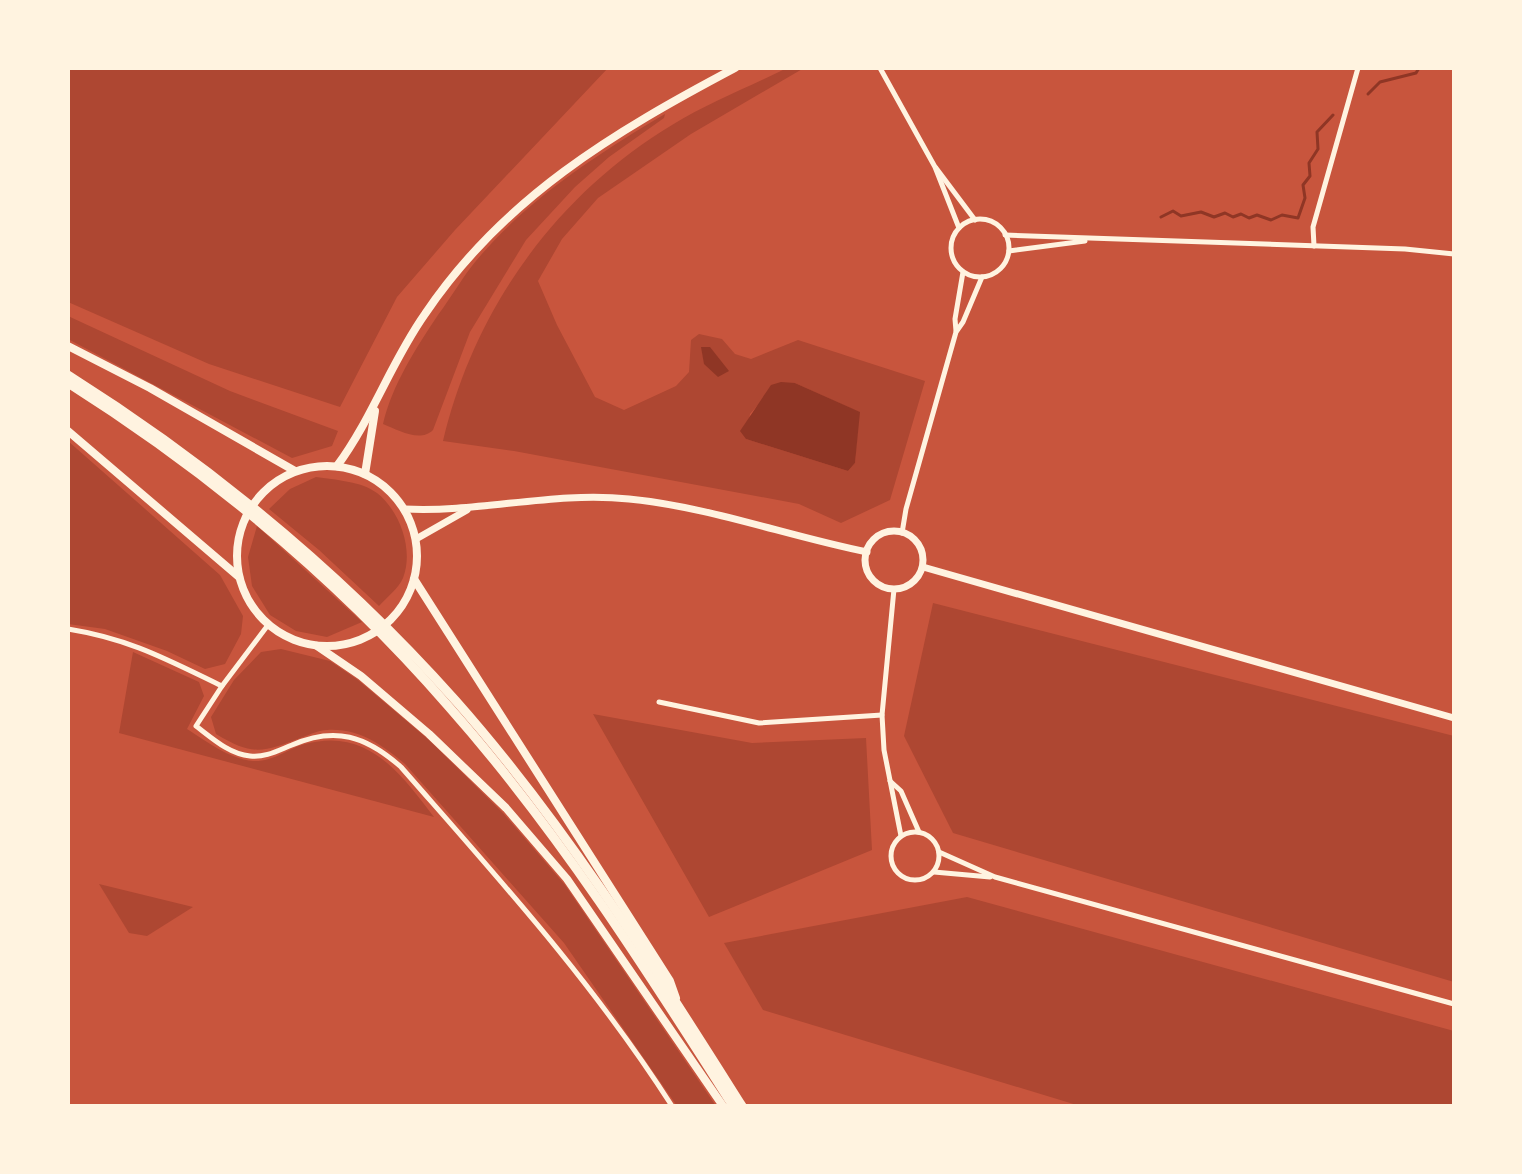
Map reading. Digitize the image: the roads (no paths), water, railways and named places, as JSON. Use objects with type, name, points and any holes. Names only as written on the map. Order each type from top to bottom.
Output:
[{"type":"highway","points":[[68,375],[178,447],[304,548],[368,608],[456,702],[571,849],[679,1006],[742,1106]]},
{"type":"highway","points":[[68,383],[173,453],[299,554],[362,613],[450,707],[564,854],[665,1000],[733,1106]]},
{"type":"main road","points":[[337,466],[424,314],[458,269],[497,226],[539,188],[585,155],[657,109],[735,68]]},
{"type":"main road","points":[[68,346],[150,388],[295,471]]},
{"type":"main road","points":[[365,474],[376,402]]},
{"type":"main road","points":[[68,431],[239,577]]},
{"type":"main road","points":[[317,646],[344,645],[379,630],[406,601],[417,566],[416,539],[404,509],[394,495],[365,474],[337,466],[323,465],[295,471],[276,480],[248,510],[240,529],[237,549],[239,577],[255,611],[283,635],[317,646],[361,676],[506,808],[567,879],[723,1106]]},
{"type":"main road","points":[[414,579],[670,981],[679,1006]]},
{"type":"street","points":[[880,68],[935,167],[959,228]]},
{"type":"street","points":[[1314,246],[1313,227],[1358,68]]},
{"type":"street","points":[[935,167],[975,220]]},
{"type":"street","points":[[975,220],[992,222],[1005,235],[1009,251],[1003,266],[990,276],[963,272],[952,256],[953,237],[959,228],[975,220]]},
{"type":"street","points":[[1005,235],[1454,254]]},
{"type":"street","points":[[1009,251],[1098,239]]},
{"type":"street","points":[[956,332],[955,319],[963,272]]},
{"type":"street","points":[[902,533],[956,332],[982,277]]},
{"type":"street","points":[[404,509],[473,507],[527,499],[628,499],[704,510],[867,552]]},
{"type":"street","points":[[416,539],[473,507]]},
{"type":"street","points":[[887,532],[902,533],[919,546],[923,567],[912,583],[894,589],[882,587],[872,580],[867,569],[867,552],[874,539],[881,535],[887,532]]},
{"type":"street","points":[[923,567],[1454,718]]},
{"type":"street","points":[[894,589],[882,715],[884,750],[901,836],[891,852],[893,865],[897,872],[911,880],[920,880],[934,872],[995,877]]},
{"type":"street","points":[[268,625],[196,726],[237,753],[251,757],[266,756],[304,739],[326,734],[349,736],[368,743],[401,767],[561,949],[672,1106]]},
{"type":"street","points":[[68,629],[104,635],[145,648],[222,686]]},
{"type":"street","points":[[659,702],[759,723],[882,715]]},
{"type":"street","points":[[890,780],[901,791],[919,832],[932,839],[939,852],[940,859],[934,872]]},
{"type":"street","points":[[901,836],[919,832]]},
{"type":"street","points":[[939,852],[995,877],[1454,1004]]},
{"type":"waterway","points":[[1368,94],[1380,82],[1416,73],[1419,68]]},
{"type":"waterway","points":[[1161,217],[1173,211],[1181,216],[1201,212],[1214,217],[1225,213],[1233,217],[1257,215],[1271,220],[1282,215],[1298,218],[1305,198],[1303,185],[1310,176],[1309,163],[1318,149],[1317,132],[1333,115]]}]
